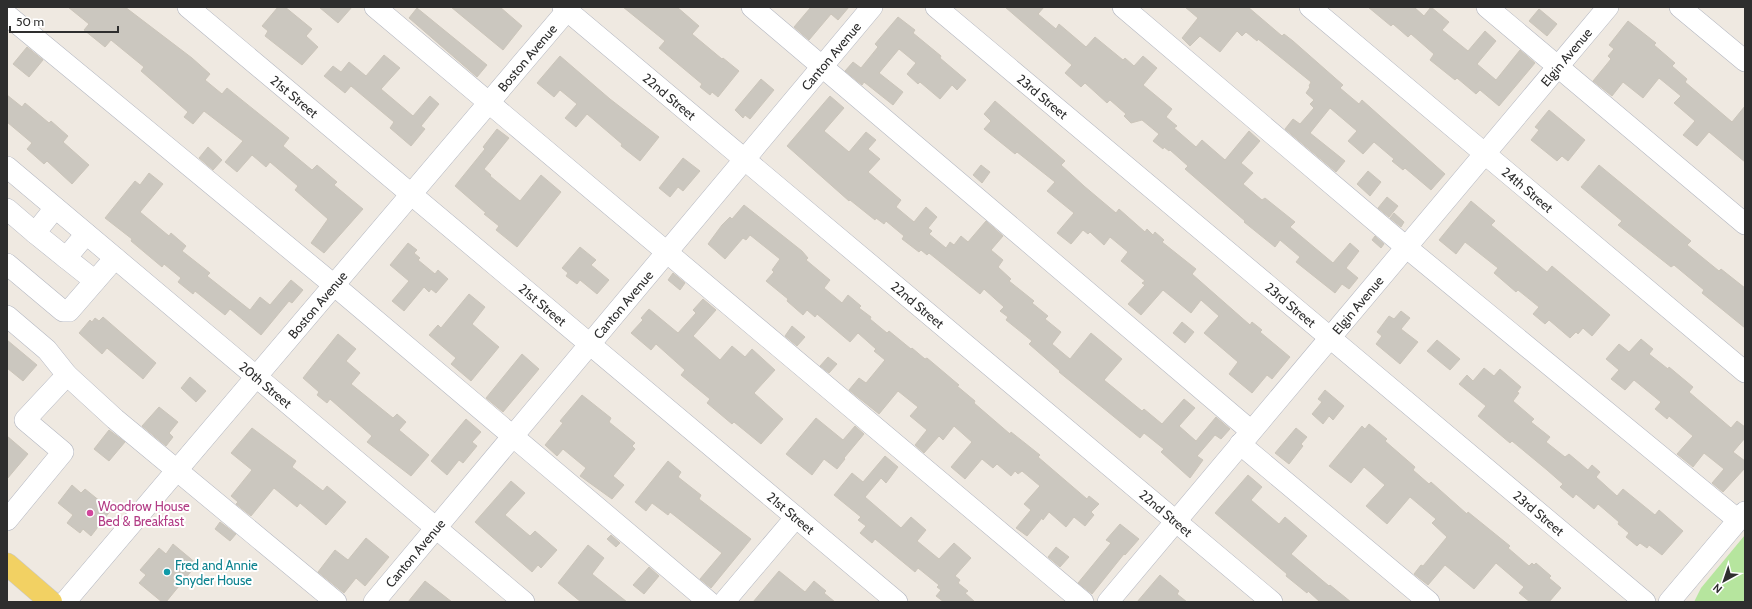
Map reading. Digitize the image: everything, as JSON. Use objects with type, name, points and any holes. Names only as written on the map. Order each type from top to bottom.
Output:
[{"type":"main road","points":[[7,564],[51,602]]},
{"type":"street","name":"21st Street","points":[[188,7],[897,602]]},
{"type":"street","points":[[375,7],[1083,602]]},
{"type":"street","points":[[752,7],[823,66],[1246,438],[1429,602]]},
{"type":"street","name":"Canton Avenue","points":[[374,602],[872,7]]},
{"type":"street","name":"23rd Street","points":[[936,7],[1645,602]]},
{"type":"street","points":[[1123,7],[1406,247],[1741,516],[1669,602]]},
{"type":"street","name":"24th Street","points":[[1310,7],[1745,372]]},
{"type":"street","points":[[1487,7],[1745,224]]},
{"type":"street","name":"Elgin Avenue","points":[[1108,602],[1608,7]]},
{"type":"street","points":[[1680,7],[1745,62]]},
{"type":"street","name":"Boston Avenue","points":[[65,602],[490,103],[567,8]]},
{"type":"street","name":"22nd Street","points":[[567,8],[744,159],[1272,602]]},
{"type":"street","points":[[7,15],[335,286],[709,602]]},
{"type":"street","name":"20th Street","points":[[7,168],[524,602]]},
{"type":"street","points":[[7,201],[23,181]]},
{"type":"street","points":[[35,233],[55,208]]},
{"type":"street","points":[[7,209],[95,281]]},
{"type":"street","points":[[66,258],[86,234]]},
{"type":"street","points":[[7,264],[63,311],[69,311],[115,258]]},
{"type":"street","points":[[7,316],[47,350],[67,376],[115,419],[336,602]]},
{"type":"street","points":[[7,520],[63,452],[25,420],[67,376]]},
{"type":"street","points":[[724,602],[796,517]]},
{"type":"green space","points":[[1745,535],[1745,602],[1694,602],[1701,588]]},
{"type":"building","points":[[68,7],[125,7],[192,58],[210,74],[205,80],[222,94],[227,88],[289,138],[283,146],[312,170],[317,165],[337,182],[334,185],[363,209],[324,253],[311,243],[328,219],[295,190],[298,186],[270,162],[266,167],[252,155],[237,172],[225,162],[243,141],[204,111],[193,124],[184,117],[188,112],[141,71],[144,67],[111,40],[105,47],[84,30],[89,24]]},
{"type":"building","points":[[278,7],[285,7],[312,29],[306,36],[318,47],[302,65],[265,36],[268,31],[262,26]]},
{"type":"building","points":[[319,7],[352,7],[338,23]]},
{"type":"building","points":[[451,7],[500,7],[522,26],[503,50]]},
{"type":"building","points":[[623,7],[677,7],[699,26],[692,34],[739,71],[718,97],[712,92],[710,95],[700,87],[702,84],[659,48],[665,41]]},
{"type":"building","points":[[811,7],[849,7],[838,20],[831,14],[809,40],[794,27]]},
{"type":"building","points":[[1005,7],[1044,7],[1038,14],[1056,29],[1059,24],[1086,47],[1095,37],[1123,60],[1125,58],[1134,66],[1143,56],[1157,68],[1143,85],[1172,109],[1166,117],[1177,126],[1174,128],[1196,147],[1202,140],[1225,160],[1249,131],[1260,141],[1241,163],[1253,173],[1243,184],[1262,200],[1265,198],[1295,222],[1290,227],[1333,263],[1350,243],[1359,251],[1346,268],[1358,278],[1349,289],[1342,284],[1335,293],[1296,262],[1300,257],[1280,240],[1275,247],[1244,222],[1245,221],[1185,169],[1188,166],[1170,150],[1169,151],[1164,147],[1163,149],[1153,141],[1159,134],[1142,120],[1131,123],[1124,116],[1126,114],[1110,100],[1107,103],[1085,83],[1081,87],[1065,73],[1072,65]]},
{"type":"building","points":[[1185,7],[1248,7],[1282,36],[1284,34],[1293,41],[1343,85],[1340,88],[1359,104],[1362,100],[1445,174],[1431,190],[1405,168],[1403,170],[1392,161],[1394,159],[1374,142],[1363,154],[1348,141],[1357,131],[1330,108],[1310,133],[1345,161],[1336,172],[1285,129],[1293,119],[1300,124],[1314,108],[1310,104],[1314,100],[1306,93],[1311,82],[1258,39],[1257,41],[1246,32],[1242,36],[1237,31],[1220,52],[1200,36],[1190,46],[1182,38],[1198,18]]},
{"type":"building","points":[[1368,7],[1414,7],[1424,16],[1431,7],[1449,22],[1442,30],[1468,51],[1485,31],[1496,41],[1477,64],[1496,80],[1520,50],[1535,63],[1499,106],[1480,90],[1476,94],[1457,78],[1455,80],[1430,60],[1434,54],[1411,34],[1408,37],[1393,24],[1391,26]]},
{"type":"building","points":[[417,8],[487,65],[477,77],[409,18]]},
{"type":"building","points":[[1539,9],[1557,24],[1547,36],[1529,21]]},
{"type":"building","points":[[898,17],[915,30],[913,33],[941,56],[940,58],[966,80],[957,90],[952,85],[940,99],[920,82],[918,84],[907,74],[916,63],[899,49],[879,73],[903,92],[893,105],[864,82],[862,85],[845,71],[853,62],[861,68],[878,47],[875,44]]},
{"type":"building","points":[[1628,21],[1656,43],[1654,45],[1675,63],[1672,66],[1687,79],[1685,82],[1732,122],[1745,106],[1745,162],[1709,132],[1697,146],[1683,135],[1695,121],[1674,103],[1681,96],[1659,78],[1643,98],[1623,82],[1612,96],[1593,81],[1611,59],[1608,56],[1614,49],[1609,45]]},
{"type":"building","points":[[27,47],[43,60],[29,77],[13,64]]},
{"type":"building","points":[[384,55],[400,68],[381,89],[413,116],[430,96],[439,104],[421,126],[425,129],[411,146],[390,128],[394,122],[351,86],[345,93],[324,76],[333,66],[341,72],[349,62],[366,76]]},
{"type":"building","points":[[560,56],[610,99],[659,137],[640,161],[621,146],[622,144],[587,114],[576,127],[565,118],[577,104],[560,90],[554,97],[537,83]]},
{"type":"building","points":[[761,79],[774,90],[750,119],[745,115],[743,118],[735,110]]},
{"type":"building","points":[[7,95],[22,107],[25,103],[49,123],[51,121],[68,136],[63,142],[89,165],[72,184],[47,161],[44,164],[27,149],[32,143],[7,122]]},
{"type":"building","points":[[830,96],[844,108],[824,131],[849,152],[866,132],[876,140],[868,149],[880,159],[868,172],[901,200],[896,207],[914,222],[926,207],[937,217],[928,228],[932,231],[929,234],[946,248],[950,242],[954,245],[961,236],[968,242],[986,221],[1003,236],[991,250],[1003,260],[998,267],[1011,279],[1009,281],[1034,301],[1032,303],[1048,316],[1045,319],[1061,332],[1052,344],[1070,359],[1091,333],[1122,359],[1104,380],[1142,411],[1144,409],[1162,424],[1184,399],[1195,408],[1179,426],[1196,441],[1216,417],[1230,429],[1221,439],[1215,435],[1197,456],[1203,460],[1190,478],[1161,452],[1164,449],[1144,433],[1140,438],[1059,372],[1060,371],[1029,344],[1032,341],[1006,320],[1008,317],[1000,311],[1004,307],[984,289],[980,294],[929,253],[927,255],[921,250],[919,252],[902,239],[904,236],[886,221],[884,224],[876,218],[875,220],[850,200],[849,201],[787,146]]},
{"type":"building","points":[[995,101],[1065,161],[1061,165],[1116,213],[1119,209],[1145,232],[1147,229],[1153,235],[1155,232],[1164,240],[1162,242],[1196,269],[1192,274],[1250,325],[1252,322],[1262,330],[1260,332],[1290,357],[1272,379],[1267,375],[1252,393],[1229,374],[1238,362],[1204,333],[1219,316],[1201,300],[1191,313],[1163,290],[1141,315],[1128,304],[1145,285],[1142,283],[1145,281],[1121,261],[1128,252],[1110,237],[1104,245],[1090,232],[1088,234],[1083,230],[1071,244],[1057,233],[1074,213],[1047,191],[1055,182],[1017,152],[1015,154],[984,129],[991,121],[984,114]]},
{"type":"building","points":[[1549,110],[1585,140],[1568,161],[1562,156],[1557,161],[1531,140],[1539,130],[1535,127]]},
{"type":"building","points":[[497,129],[509,138],[484,169],[491,175],[490,176],[520,201],[541,175],[561,192],[517,247],[496,230],[499,226],[484,214],[486,213],[455,186],[485,149],[483,147]]},
{"type":"building","points":[[208,147],[222,160],[213,170],[199,158]]},
{"type":"building","points":[[683,158],[700,171],[683,191],[678,187],[670,197],[659,188]]},
{"type":"building","points":[[981,165],[990,172],[982,183],[973,175]]},
{"type":"building","points":[[1599,165],[1691,241],[1687,245],[1719,271],[1721,269],[1745,288],[1745,328],[1702,293],[1704,290],[1674,265],[1671,267],[1618,225],[1622,221],[1581,187]]},
{"type":"building","points":[[1368,171],[1381,182],[1370,196],[1357,184]]},
{"type":"building","points":[[149,173],[163,184],[140,212],[169,236],[171,233],[186,246],[182,251],[210,273],[207,276],[250,310],[260,297],[270,305],[291,280],[303,290],[292,303],[289,301],[261,335],[230,309],[225,315],[195,291],[193,294],[178,282],[181,278],[164,264],[162,267],[131,241],[132,239],[105,218],[135,181],[140,185]]},
{"type":"building","points":[[1387,197],[1398,206],[1389,217],[1378,208]]},
{"type":"building","points":[[1471,201],[1495,221],[1491,225],[1547,272],[1552,266],[1610,315],[1592,336],[1583,328],[1578,334],[1576,332],[1570,338],[1549,320],[1545,324],[1533,314],[1539,307],[1518,290],[1516,292],[1494,273],[1498,268],[1465,242],[1456,254],[1439,240]]},
{"type":"building","points":[[744,205],[802,251],[808,258],[806,260],[830,280],[824,288],[842,303],[848,295],[861,306],[859,308],[871,317],[870,319],[887,333],[889,331],[925,359],[927,358],[959,385],[957,386],[975,401],[974,403],[1010,434],[1011,432],[1040,455],[1038,457],[1087,499],[1089,496],[1099,504],[1091,512],[1094,515],[1085,526],[1074,517],[1066,527],[1049,512],[1027,536],[1016,528],[1031,510],[1024,504],[1040,486],[1022,471],[1018,474],[1015,471],[1011,476],[997,464],[993,468],[982,459],[965,479],[951,467],[972,442],[954,426],[943,440],[939,436],[924,453],[915,445],[927,430],[910,416],[918,407],[898,391],[879,414],[849,390],[859,378],[866,383],[885,360],[874,351],[876,349],[858,333],[850,342],[817,314],[815,317],[807,310],[803,315],[787,301],[788,299],[766,281],[774,272],[772,270],[780,259],[750,235],[746,240],[743,238],[725,259],[708,244],[722,225],[730,217],[732,219]]},
{"type":"building","points":[[1394,213],[1404,222],[1401,227],[1390,218]]},
{"type":"building","points":[[1375,236],[1384,244],[1381,248],[1372,240]]},
{"type":"building","points":[[408,243],[417,250],[414,253],[420,258],[418,260],[435,274],[438,270],[448,279],[436,293],[431,289],[429,292],[424,287],[404,311],[392,301],[409,281],[390,265]]},
{"type":"building","points":[[580,247],[596,260],[591,265],[609,280],[597,294],[580,280],[577,284],[566,276],[568,273],[562,268]]},
{"type":"building","points":[[673,273],[685,283],[680,290],[668,280]]},
{"type":"building","points":[[469,294],[485,307],[472,324],[499,347],[471,381],[451,364],[456,358],[429,335],[438,325],[441,328]]},
{"type":"building","points":[[703,299],[716,310],[693,336],[720,360],[732,346],[745,357],[752,349],[775,370],[754,393],[783,419],[761,444],[734,422],[732,424],[707,403],[710,399],[681,375],[685,370],[656,344],[651,350],[631,333],[643,320],[641,318],[649,309],[678,333],[696,313],[693,310]]},
{"type":"building","points":[[1401,311],[1410,318],[1401,329],[1418,342],[1400,364],[1376,344],[1382,336],[1377,332],[1389,316],[1394,319]]},
{"type":"building","points":[[103,317],[156,363],[143,379],[107,348],[102,354],[79,333],[90,320],[92,322],[95,318],[99,321]]},
{"type":"building","points":[[1182,322],[1194,332],[1185,343],[1173,333]]},
{"type":"building","points":[[792,326],[805,337],[797,346],[785,336]]},
{"type":"building","points":[[338,334],[356,349],[346,361],[360,373],[351,384],[393,418],[397,414],[406,422],[399,430],[429,455],[411,476],[367,442],[372,436],[330,399],[327,403],[317,395],[319,392],[303,378]]},
{"type":"building","points":[[1641,339],[1653,349],[1649,354],[1668,369],[1669,367],[1693,387],[1689,392],[1731,428],[1737,421],[1745,427],[1745,438],[1733,452],[1745,461],[1745,468],[1723,492],[1712,483],[1724,469],[1704,453],[1693,467],[1677,454],[1693,436],[1669,416],[1667,419],[1655,409],[1661,402],[1634,380],[1625,390],[1611,379],[1619,370],[1606,359],[1619,344],[1629,352]]},
{"type":"building","points":[[7,340],[37,365],[23,381],[7,368]]},
{"type":"building","points":[[1437,340],[1460,359],[1450,370],[1427,351]]},
{"type":"building","points":[[522,354],[539,369],[503,412],[486,398]]},
{"type":"building","points":[[828,357],[837,364],[829,373],[820,366]]},
{"type":"building","points":[[1484,368],[1494,376],[1500,369],[1521,387],[1517,392],[1519,393],[1513,401],[1534,419],[1531,422],[1550,437],[1546,442],[1565,457],[1569,454],[1588,470],[1592,465],[1600,472],[1596,477],[1617,496],[1623,489],[1655,515],[1659,510],[1683,531],[1662,555],[1649,545],[1647,548],[1640,543],[1637,546],[1626,537],[1629,533],[1618,524],[1619,522],[1598,504],[1594,509],[1576,494],[1573,498],[1560,487],[1563,484],[1547,470],[1512,441],[1510,443],[1478,416],[1486,406],[1459,384],[1467,375],[1473,381]]},
{"type":"building","points":[[190,377],[206,391],[196,402],[181,388]]},
{"type":"building","points":[[1325,390],[1344,406],[1333,420],[1329,416],[1323,424],[1312,414],[1322,402],[1318,399]]},
{"type":"building","points":[[582,395],[611,418],[609,422],[635,443],[632,446],[635,449],[613,476],[624,485],[612,499],[580,476],[586,468],[563,449],[557,456],[545,445],[563,423],[560,421]]},
{"type":"building","points":[[159,407],[178,422],[169,433],[173,437],[166,446],[142,426]]},
{"type":"building","points":[[816,418],[843,440],[855,426],[864,434],[837,469],[824,459],[812,475],[786,454]]},
{"type":"building","points":[[466,419],[481,432],[472,442],[477,446],[463,463],[459,460],[447,475],[431,461]]},
{"type":"building","points":[[1369,424],[1387,439],[1385,441],[1415,467],[1413,470],[1429,484],[1431,482],[1467,514],[1468,512],[1510,546],[1508,548],[1529,566],[1532,563],[1534,565],[1536,563],[1551,576],[1549,578],[1561,588],[1549,602],[1530,602],[1519,593],[1524,587],[1496,563],[1474,589],[1445,565],[1428,585],[1414,574],[1421,565],[1423,566],[1447,537],[1432,523],[1436,519],[1410,497],[1387,524],[1366,506],[1385,485],[1364,467],[1351,483],[1329,466],[1362,426],[1365,429]]},
{"type":"building","points":[[252,428],[296,461],[292,467],[323,491],[327,486],[346,502],[326,525],[300,503],[297,507],[274,488],[251,516],[236,504],[238,502],[231,496],[252,470],[231,453]]},
{"type":"building","points":[[1296,428],[1307,437],[1301,444],[1303,446],[1289,464],[1275,453]]},
{"type":"building","points":[[109,430],[125,442],[109,461],[94,449]]},
{"type":"building","points":[[7,436],[28,454],[7,479]]},
{"type":"building","points":[[885,456],[898,467],[886,483],[881,478],[865,497],[901,528],[911,517],[926,530],[917,541],[939,559],[954,543],[971,558],[955,576],[960,580],[958,583],[968,591],[965,593],[975,602],[944,602],[936,596],[941,590],[937,587],[939,585],[918,568],[915,572],[875,539],[872,543],[860,533],[866,526],[858,520],[861,517],[834,495],[852,473],[863,482]]},
{"type":"building","points":[[668,461],[681,472],[678,477],[701,495],[699,499],[751,539],[711,588],[700,579],[722,553],[670,512],[668,515],[652,503],[646,511],[635,502]]},
{"type":"building","points":[[1248,475],[1262,487],[1251,500],[1279,524],[1285,517],[1307,536],[1291,554],[1329,586],[1330,585],[1351,602],[1320,602],[1308,591],[1307,593],[1286,576],[1287,574],[1215,513]]},
{"type":"building","points":[[511,481],[525,493],[505,515],[530,536],[535,531],[557,550],[541,568],[538,565],[532,572],[475,522]]},
{"type":"building","name":"Woodrow House Bed & Breakfast","points":[[72,485],[81,493],[85,489],[111,510],[91,536],[83,529],[80,533],[67,523],[73,515],[58,503]]},
{"type":"building","points":[[220,522],[236,534],[230,541],[215,529]]},
{"type":"building","points":[[1120,524],[1139,539],[1125,555],[1124,554],[1092,594],[1078,583],[1111,543],[1106,540]]},
{"type":"building","points":[[611,535],[620,543],[616,547],[607,539]]},
{"type":"building","points":[[366,538],[389,557],[365,586],[356,578],[344,593],[318,572],[335,550],[348,560]]},
{"type":"building","name":"Fred and Annie Snyder House","points":[[173,544],[197,564],[166,602],[162,602],[139,583],[146,575],[140,570],[159,548],[166,554]]},
{"type":"building","points":[[588,545],[604,558],[592,574],[627,602],[581,602],[558,583]]},
{"type":"building","points":[[1056,547],[1069,557],[1060,567],[1048,557]]},
{"type":"building","points":[[649,567],[659,576],[644,594],[633,585]]},
{"type":"building","points":[[779,571],[805,592],[814,581],[826,591],[824,593],[835,602],[753,602]]},
{"type":"building","points":[[1160,575],[1179,591],[1177,594],[1187,602],[1137,602]]},
{"type":"building","points":[[425,581],[452,602],[408,602]]},
{"type":"place","name":"Woodrow House Bed & Breakfast","points":[[90,513]]},
{"type":"place","name":"Fred and Annie Snyder House","points":[[167,572]]}]
